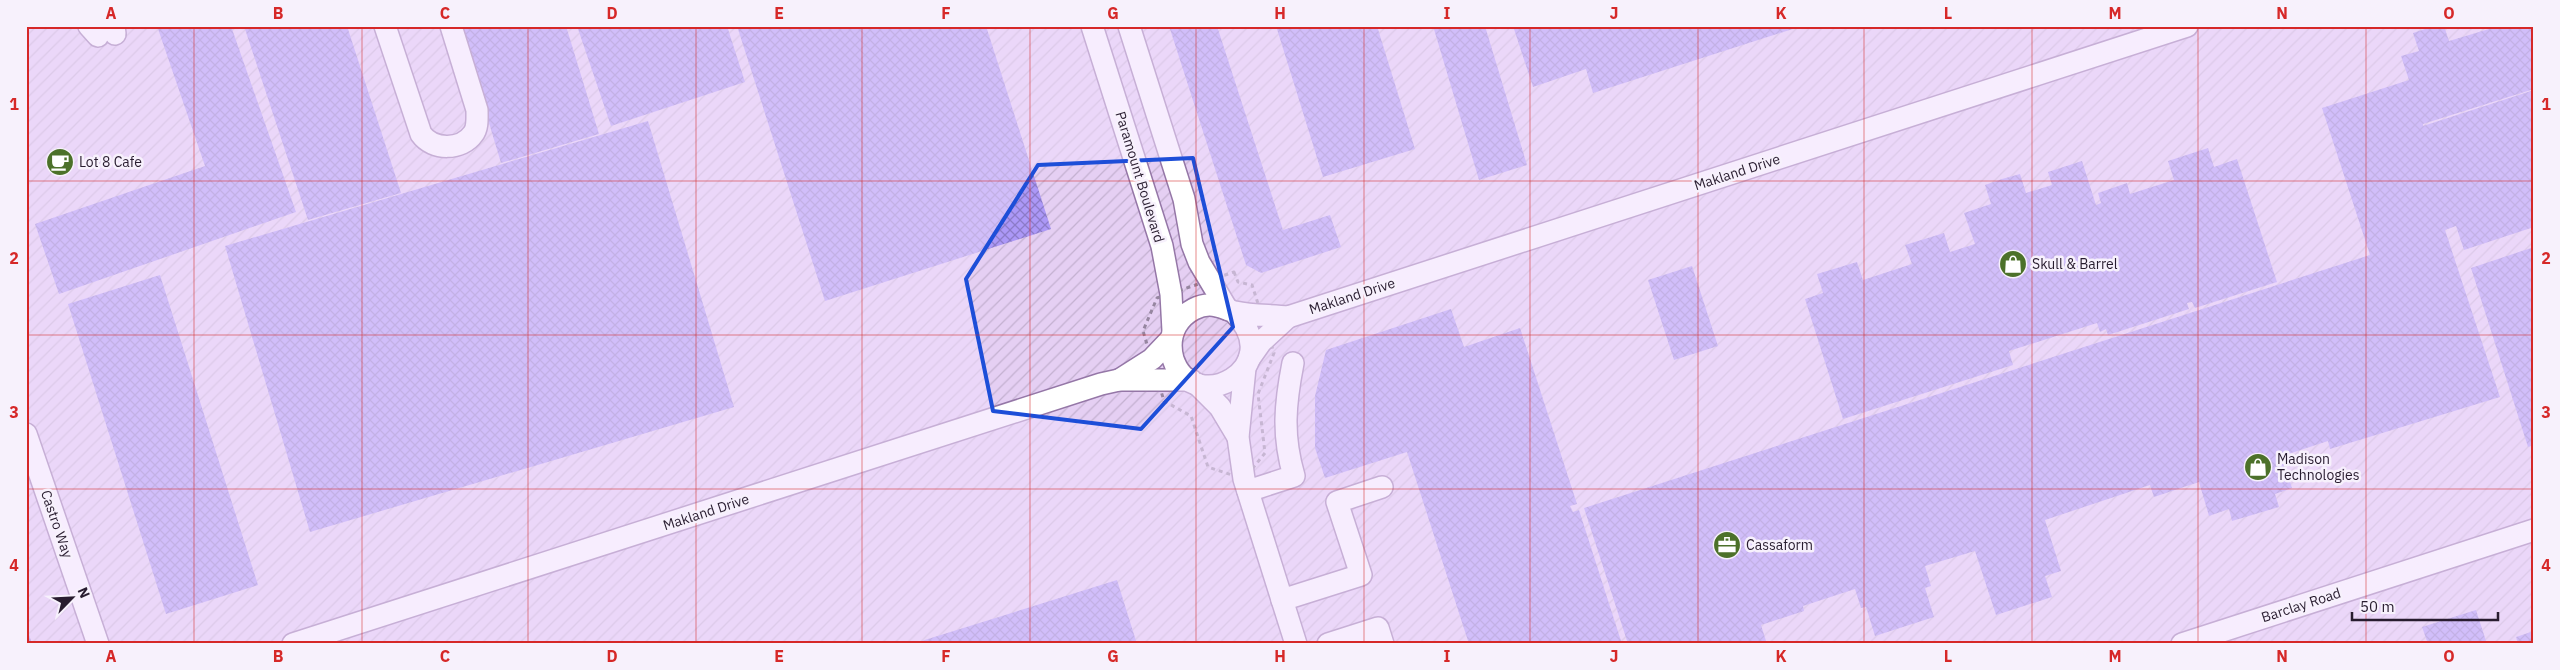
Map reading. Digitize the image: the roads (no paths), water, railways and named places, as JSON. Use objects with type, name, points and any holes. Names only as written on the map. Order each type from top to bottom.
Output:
[{"type":"street","points":[[385,26],[421,134],[426,141],[434,146],[443,147],[464,141],[473,134],[477,123],[477,110],[451,26]]},
{"type":"street","name":"Paramount Boulevard","points":[[1092,26],[1162,246],[1171,294],[1172,335]]},
{"type":"street","points":[[1129,26],[1184,200],[1192,244],[1198,262],[1230,310],[1243,321],[1249,333],[1251,346],[1238,437],[1248,491],[1296,644]]},
{"type":"street","name":"Makland Drive","points":[[1230,310],[1288,317],[2187,26]]},
{"type":"street","points":[[1230,310],[1215,305],[1195,309],[1180,320],[1172,335],[1171,351],[1174,363],[1181,373],[1194,382],[1220,407],[1238,437]]},
{"type":"street","name":"Makland Drive","points":[[1247,364],[1261,342],[1288,317]]},
{"type":"street","name":"Makland Drive","points":[[1119,380],[1152,358],[1172,335]]},
{"type":"street","points":[[1248,491],[1294,476],[1286,447],[1287,393],[1292,363]]},
{"type":"street","points":[[1194,382],[1210,386],[1224,384],[1235,378],[1247,364]]},
{"type":"street","name":"Makland Drive","points":[[293,644],[1084,389],[1119,380],[1194,382]]},
{"type":"street","name":"Castro Way","points":[[26,434],[33,477],[98,644]]},
{"type":"street","points":[[1282,600],[1361,575],[1337,502],[1382,487]]},
{"type":"street","name":"Barclay Road","points":[[2182,644],[2534,530]]},
{"type":"street","points":[[1328,644],[1378,628],[1383,644]]},
{"type":"place","name":"Lot 8 Cafe","points":[[60,162]]},
{"type":"place","name":"Skull & Barrel","points":[[2013,264]]},
{"type":"place","name":"Madison Technologies","points":[[2258,467]]},
{"type":"place","name":"Cassaform","points":[[1727,545]]}]
